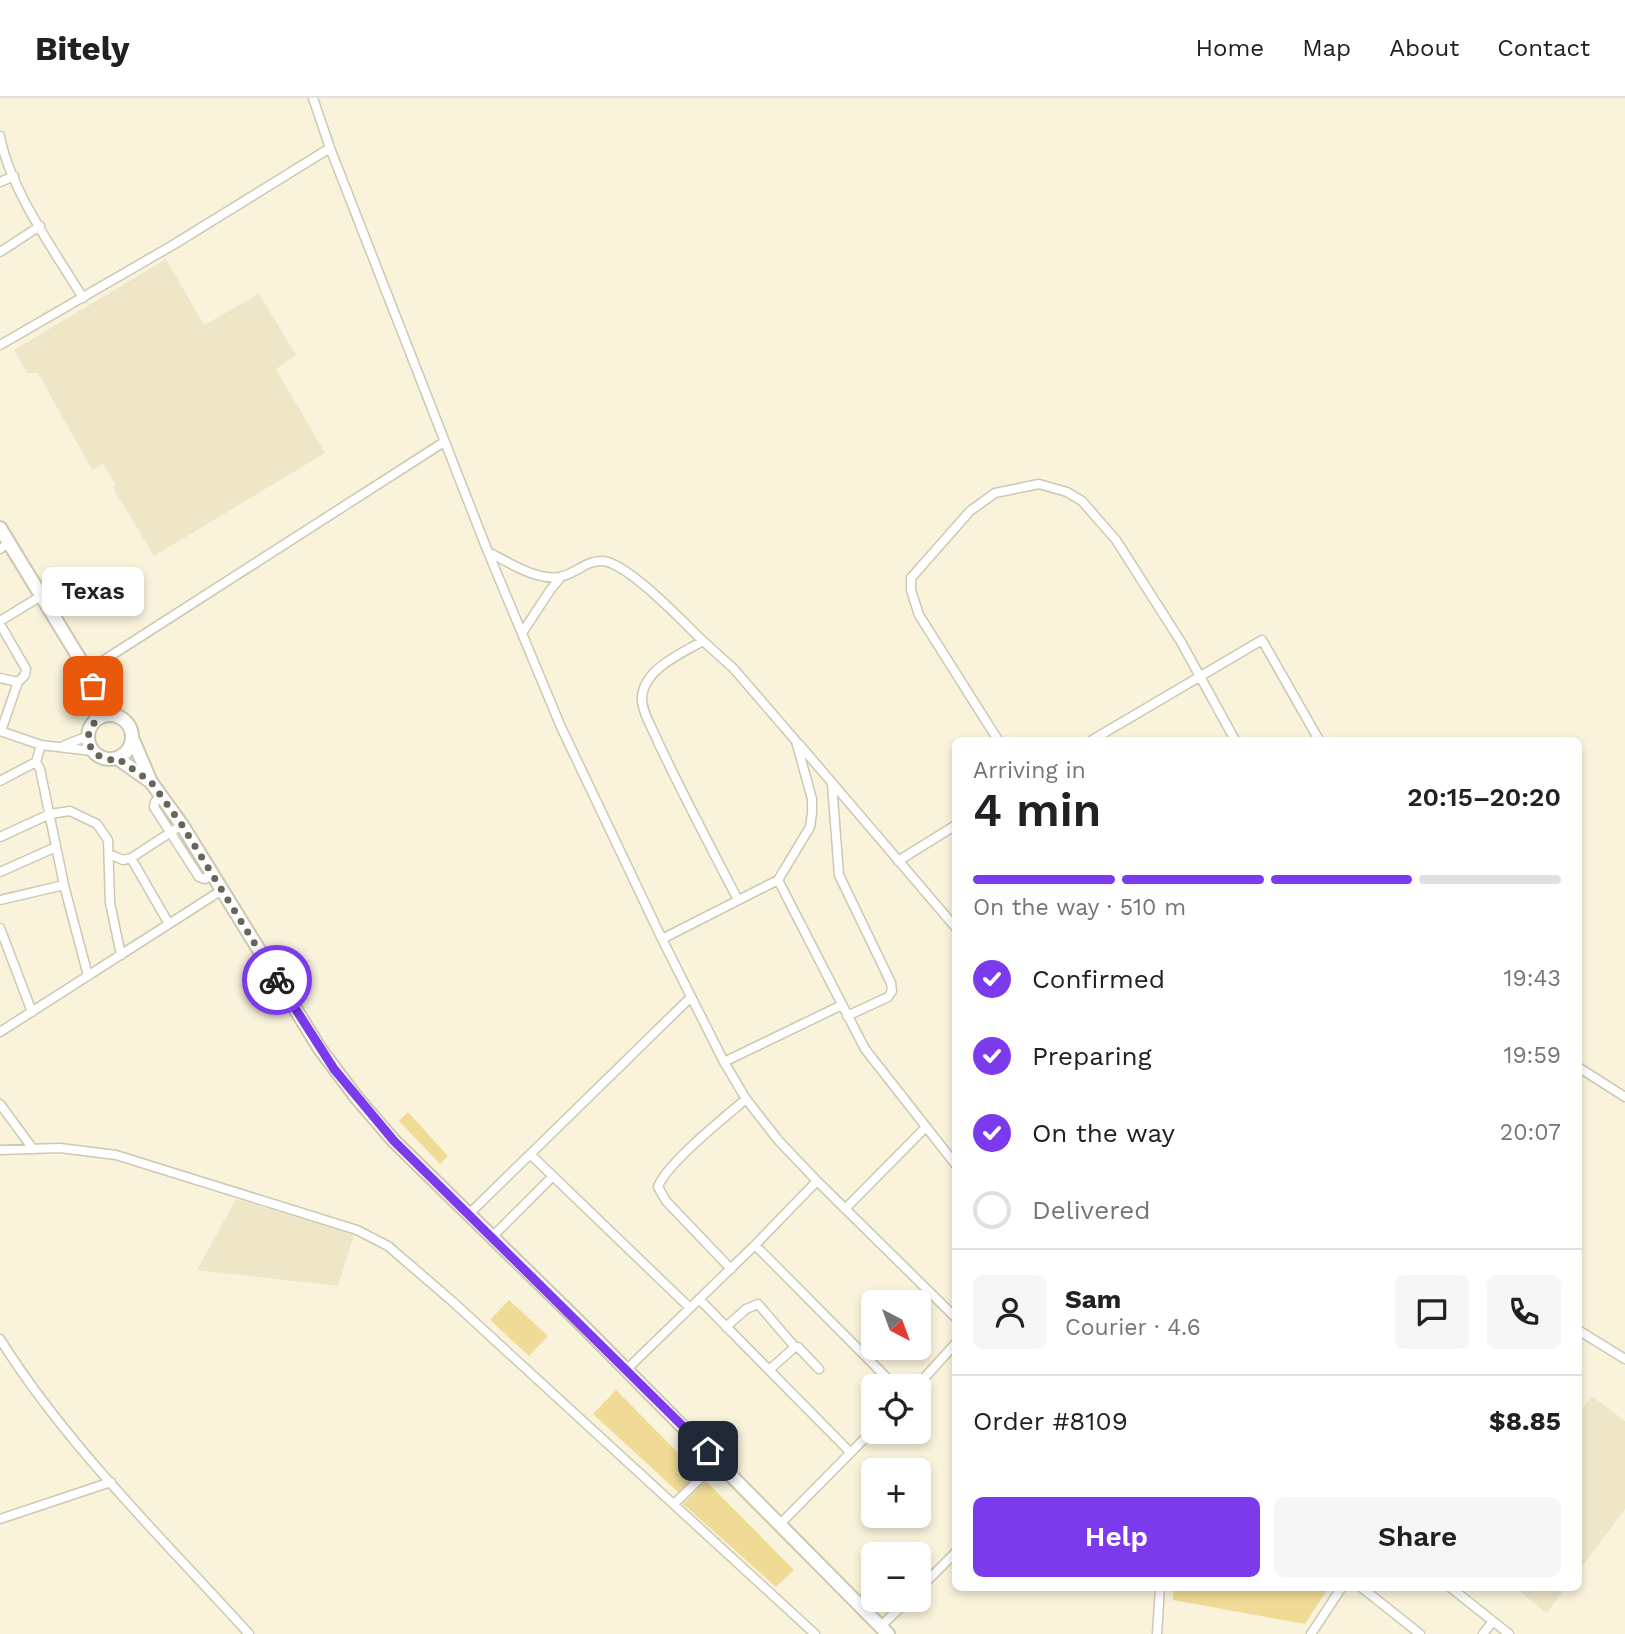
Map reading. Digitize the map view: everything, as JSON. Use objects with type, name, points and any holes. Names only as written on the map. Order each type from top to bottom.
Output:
[{"type":"main road","points":[[0,528],[5,546],[41,596],[116,715],[127,722],[151,782],[161,795],[176,828],[212,874],[315,1040],[349,1088],[394,1141],[884,1630]]},
{"type":"main road","points":[[89,674],[96,701],[96,719],[88,736],[92,751],[103,758],[117,758],[128,751],[133,740]]},
{"type":"main road","points":[[96,719],[116,715]]},
{"type":"main road","points":[[117,758],[151,782]]},
{"type":"street","points":[[313,98],[444,442],[561,727],[724,1062],[746,1099],[778,1140],[952,1314]]},
{"type":"street","points":[[0,136],[4,158],[18,190],[83,298]]},
{"type":"street","points":[[0,345],[83,298],[330,148]]},
{"type":"street","points":[[0,181],[14,176]]},
{"type":"street","points":[[0,252],[40,226]]},
{"type":"street","points":[[89,674],[444,442]]},
{"type":"street","points":[[996,737],[926,627],[915,605],[911,578],[970,511],[995,493],[1039,484],[1067,492],[1082,501],[1116,540],[1181,642],[1234,737]]},
{"type":"street","points":[[488,551],[533,573],[548,577],[562,576],[592,562],[612,564],[639,582],[733,668],[952,923]]},
{"type":"street","points":[[522,633],[562,576]]},
{"type":"street","points":[[41,596],[0,622],[26,669],[25,675],[18,682],[1,731],[41,745],[92,751]]},
{"type":"street","points":[[1097,737],[1262,640],[1317,737]]},
{"type":"street","points":[[703,641],[661,667],[649,680],[642,698],[648,720],[669,765],[738,900]]},
{"type":"street","points":[[0,678],[18,682]]},
{"type":"street","points":[[61,746],[88,736]]},
{"type":"street","points":[[662,939],[778,880],[810,827],[812,813],[812,799],[796,741]]},
{"type":"street","points":[[41,745],[36,762],[40,769],[64,884],[88,976]]},
{"type":"street","points":[[0,780],[36,762]]},
{"type":"street","points":[[832,784],[839,875],[891,983],[892,991],[888,997],[847,1016]]},
{"type":"street","points":[[0,837],[50,814],[71,811],[97,824],[108,840],[110,903],[121,955]]},
{"type":"street","points":[[898,861],[952,827]]},
{"type":"street","points":[[109,854],[123,860],[131,858],[176,828]]},
{"type":"street","points":[[0,872],[56,847]]},
{"type":"street","points":[[131,858],[169,925]]},
{"type":"street","points":[[778,880],[869,1056],[952,1159]]},
{"type":"street","points":[[0,900],[64,884]]},
{"type":"street","points":[[0,1032],[222,890]]},
{"type":"street","points":[[0,928],[32,1012]]},
{"type":"street","points":[[469,1214],[691,997]]},
{"type":"street","points":[[724,1062],[842,1006]]},
{"type":"street","points":[[1582,1070],[1625,1097]]},
{"type":"street","points":[[731,1269],[660,1194],[658,1187],[660,1180],[675,1164],[746,1099]]},
{"type":"street","points":[[0,1104],[33,1149]]},
{"type":"street","points":[[845,1209],[925,1128]]},
{"type":"street","points":[[0,1150],[60,1148],[116,1154],[357,1230],[382,1242],[452,1301],[815,1634]]},
{"type":"street","points":[[531,1155],[690,1308]]},
{"type":"street","points":[[492,1237],[553,1176]]},
{"type":"street","points":[[626,1370],[817,1181]]},
{"type":"street","points":[[755,1245],[883,1374]]},
{"type":"street","points":[[699,1299],[850,1452]]},
{"type":"street","points":[[726,1327],[746,1309],[758,1304],[795,1347],[819,1369]]},
{"type":"street","points":[[1582,1332],[1625,1359]]},
{"type":"street","points":[[0,1339],[35,1390],[111,1482],[246,1633]]},
{"type":"street","points":[[769,1370],[795,1347]]},
{"type":"street","points":[[928,1374],[952,1347]]},
{"type":"street","points":[[780,1524],[861,1441]]},
{"type":"street","points":[[674,1504],[718,1462]]},
{"type":"street","points":[[0,1520],[111,1482]]},
{"type":"street","points":[[931,1577],[952,1556]]},
{"type":"street","points":[[1157,1634],[1160,1591]]},
{"type":"street","points":[[1311,1634],[1339,1591]]},
{"type":"street","points":[[1366,1591],[1420,1634]]},
{"type":"street","points":[[1455,1591],[1508,1634]]},
{"type":"street","points":[[884,1630],[898,1612]]},
{"type":"street","points":[[1483,1634],[1493,1621]]},
{"type":"shaded area","points":[[166,259],[204,325],[259,294],[296,355],[276,369],[325,453],[154,556],[113,488],[116,485],[103,464],[92,470],[38,373],[27,373],[14,350]]},
{"type":"shaded area","points":[[408,1112],[448,1156],[440,1164],[399,1121]]},
{"type":"shaded area","points":[[236,1199],[354,1235],[338,1286],[197,1270]]},
{"type":"shaded area","points":[[509,1300],[548,1336],[529,1356],[490,1320]]},
{"type":"shaded area","points":[[616,1390],[698,1473],[678,1492],[593,1414]]},
{"type":"shaded area","points":[[1592,1396],[1625,1421],[1625,1509],[1582,1567],[1582,1410]]},
{"type":"shaded area","points":[[706,1481],[794,1570],[776,1587],[683,1504]]},
{"type":"shaded area","points":[[1174,1591],[1326,1591],[1305,1624],[1173,1600]]},
{"type":"shaded area","points":[[1519,1591],[1563,1591],[1547,1613]]},
{"type":"way so far","points":[[93,686],[96,719],[88,736],[92,751],[110,760],[117,758],[151,782],[182,825],[277,980]]},
{"type":"place","name":"Texas","points":[[93,686]]},
{"type":"route","points":[[277,980],[334,1069],[394,1141],[708,1451]]}]
